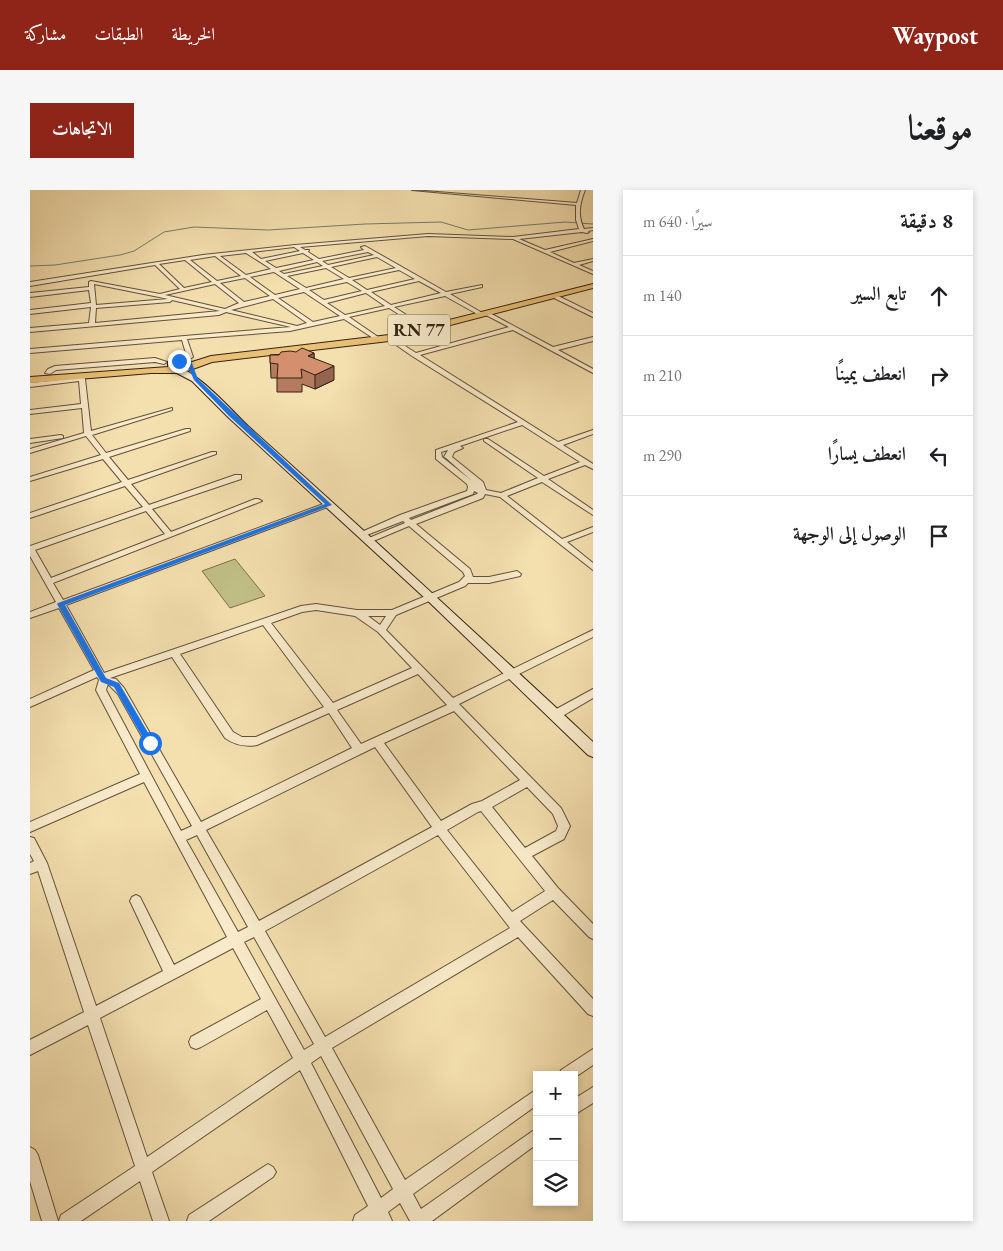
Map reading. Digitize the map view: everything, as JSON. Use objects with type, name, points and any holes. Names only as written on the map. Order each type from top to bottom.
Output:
[{"type":"main road","name":"RN 77","points":[[190,363],[207,359],[379,340],[593,286]]},
{"type":"main road","points":[[30,380],[81,378],[176,365],[187,361],[190,363],[195,379]]},
{"type":"main road","points":[[30,375],[164,362],[176,365],[195,379],[231,415],[431,597],[592,749]]},
{"type":"street","points":[[414,190],[577,204]]},
{"type":"street","points":[[583,190],[577,204],[578,222],[582,230],[593,234]]},
{"type":"street","points":[[30,284],[186,259],[352,240],[428,234],[513,238],[593,229]]},
{"type":"street","points":[[513,238],[593,273]]},
{"type":"street","points":[[352,240],[445,294],[593,371]]},
{"type":"street","points":[[544,252],[593,240]]},
{"type":"street","points":[[295,246],[425,329]]},
{"type":"street","points":[[261,260],[304,251],[327,249]]},
{"type":"street","points":[[159,295],[369,250]]},
{"type":"street","points":[[247,251],[379,340]]},
{"type":"street","points":[[216,255],[313,325]]},
{"type":"street","points":[[284,275],[378,256]]},
{"type":"street","points":[[186,259],[243,304]]},
{"type":"street","points":[[576,264],[593,260]]},
{"type":"street","points":[[156,264],[184,290]]},
{"type":"street","points":[[30,330],[219,313],[243,304],[400,268]]},
{"type":"street","points":[[323,302],[420,280]]},
{"type":"street","points":[[92,324],[94,305],[91,282],[159,295],[300,327]]},
{"type":"street","points":[[30,351],[300,327],[480,286]]},
{"type":"street","points":[[30,295],[92,288]]},
{"type":"street","points":[[554,296],[590,311],[593,315]]},
{"type":"street","points":[[30,312],[94,305],[178,300]]},
{"type":"street","points":[[414,355],[513,328]]},
{"type":"street","points":[[184,338],[190,363]]},
{"type":"street","points":[[389,338],[593,467]]},
{"type":"street","points":[[553,349],[593,339]]},
{"type":"street","points":[[30,385],[81,378],[88,434],[146,509],[170,535]]},
{"type":"street","points":[[30,412],[85,406]]},
{"type":"street","points":[[30,452],[170,409]]},
{"type":"street","points":[[483,491],[480,484],[449,459],[448,455],[451,451],[486,440],[525,424]]},
{"type":"street","points":[[472,489],[470,483],[438,458],[438,451],[525,424]]},
{"type":"street","points":[[30,479],[188,430]]},
{"type":"street","points":[[557,445],[593,432]]},
{"type":"street","points":[[30,441],[88,434]]},
{"type":"street","points":[[486,440],[593,513]]},
{"type":"street","points":[[30,516],[214,454]]},
{"type":"street","points":[[502,495],[586,462]]},
{"type":"street","points":[[238,477],[30,549],[102,677],[101,690],[103,694],[179,838],[302,1060],[381,1215]]},
{"type":"street","points":[[472,489],[502,495],[593,567]]},
{"type":"street","points":[[364,537],[404,517],[466,494],[472,489]]},
{"type":"street","points":[[364,537],[411,524],[478,497],[483,491]]},
{"type":"street","points":[[48,582],[258,501]]},
{"type":"street","points":[[30,615],[329,505]]},
{"type":"street","points":[[404,517],[467,570],[468,580]]},
{"type":"street","points":[[561,542],[593,529]]},
{"type":"street","points":[[30,702],[301,609],[316,607],[357,613],[392,613],[468,580],[489,580],[517,574]]},
{"type":"street","points":[[357,613],[381,630],[557,811],[564,826],[560,835],[524,854]]},
{"type":"street","points":[[381,630],[392,613]]},
{"type":"street","points":[[265,621],[331,708],[359,750]]},
{"type":"street","points":[[179,838],[453,705],[593,633]]},
{"type":"street","points":[[174,654],[224,730],[234,739],[241,742],[257,741],[419,669]]},
{"type":"street","points":[[102,677],[113,682],[121,691],[323,1046],[419,1221],[533,1139]]},
{"type":"street","points":[[555,715],[593,694]]},
{"type":"street","points":[[378,742],[439,828],[515,924],[593,1009]]},
{"type":"street","points":[[30,827],[146,776]]},
{"type":"street","points":[[30,1048],[256,930],[476,807],[484,806],[528,781]]},
{"type":"street","points":[[484,806],[554,892],[593,933]]},
{"type":"street","points":[[30,842],[36,866],[92,1016],[161,1221]]},
{"type":"street","points":[[67,1221],[323,1046],[515,924],[554,892]]},
{"type":"street","points":[[136,901],[171,974]]},
{"type":"street","points":[[196,1042],[270,1001]]},
{"type":"street","points":[[572,1071],[593,1056]]},
{"type":"street","points":[[578,1105],[593,1094]]},
{"type":"street","points":[[361,1221],[381,1215],[403,1191],[533,1099]]},
{"type":"street","points":[[30,1155],[50,1221]]},
{"type":"street","points":[[195,1221],[268,1172]]},
{"type":"shaded area","points":[[235,559],[265,596],[230,608],[202,571]]},
{"type":"building","points":[[302,348],[314,353],[308,356],[334,366],[315,375],[301,369],[302,378],[277,378],[278,364],[270,363],[270,355],[279,355],[281,352],[296,352]]},
{"type":"waterway","points":[[30,266],[55,265],[120,255],[134,251],[164,232],[194,227],[268,230],[365,224],[441,222],[468,230],[565,222],[593,224]]},
{"type":"route","points":[[150,743],[121,691],[116,685],[104,680],[60,604],[329,505],[231,415],[195,379],[189,362],[179,361]]}]
